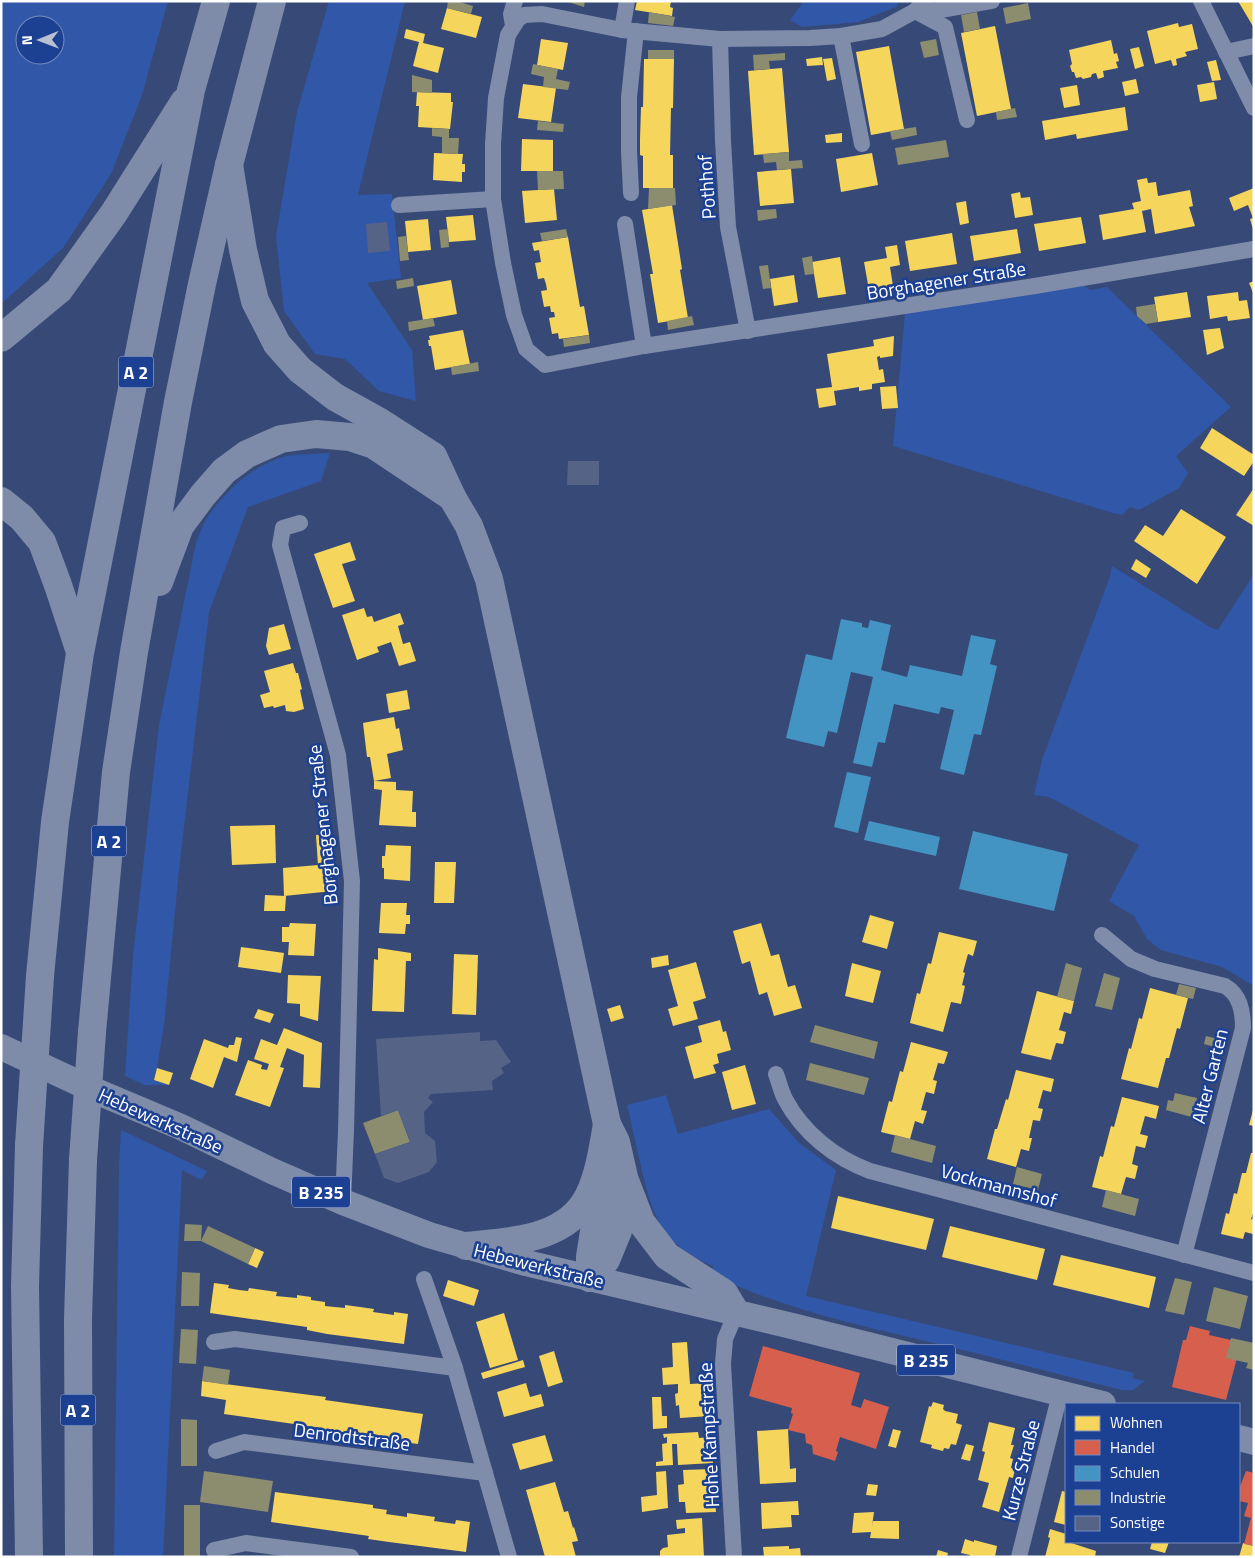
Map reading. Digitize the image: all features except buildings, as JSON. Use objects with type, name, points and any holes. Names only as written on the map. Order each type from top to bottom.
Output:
[{"type":"highway","name":"A 2","points":[[29,1557],[25,1286],[30,1146],[40,976],[56,822],[80,652],[191,90],[216,1]]},
{"type":"highway","name":"A 2","points":[[79,1557],[78,1318],[83,1160],[92,1032],[116,772],[134,652],[180,393],[202,284],[272,1]]},
{"type":"highway","points":[[1,338],[59,290],[114,213],[191,90]]},
{"type":"highway","points":[[230,165],[243,250],[256,301],[277,344],[300,370],[335,397],[380,422],[433,456],[469,526],[488,579],[605,1135],[601,1188],[590,1257],[590,1278]]},
{"type":"highway","points":[[134,652],[180,526],[224,471],[247,454],[280,439],[316,434],[350,438],[374,445],[452,496]]},
{"type":"highway","points":[[1,502],[22,518],[42,542],[80,652]]},
{"type":"highway","points":[[605,1135],[616,1142],[624,1177],[641,1222],[667,1256],[724,1293],[736,1313]]},
{"type":"highway","points":[[466,1246],[514,1240],[548,1233],[574,1216],[588,1197],[595,1178],[605,1135]]},
{"type":"highway","points":[[590,1278],[606,1260],[618,1231],[624,1177]]},
{"type":"main road","name":"Hebewerkstraße","points":[[1,1046],[343,1202],[430,1235],[522,1262],[1099,1403]]},
{"type":"main road","points":[[1240,1438],[1254,1442]]},
{"type":"street","points":[[515,1],[511,14],[542,14],[629,30],[720,39],[841,36],[882,29],[920,6],[942,10],[992,1]]},
{"type":"street","points":[[627,1],[631,193]]},
{"type":"street","points":[[1201,1],[1254,108]]},
{"type":"street","points":[[920,6],[945,28],[967,120]]},
{"type":"street","points":[[399,205],[493,199],[493,144],[496,98],[508,35],[521,14]]},
{"type":"street","points":[[841,36],[862,144]]},
{"type":"street","name":"Pothhof","points":[[720,39],[722,140],[728,226],[748,331]]},
{"type":"street","points":[[1226,52],[1254,46]]},
{"type":"street","name":"Borghagener Straße","points":[[493,199],[503,264],[514,315],[526,349],[546,366],[644,346],[1097,276],[1254,249]]},
{"type":"street","points":[[625,224],[644,346]]},
{"type":"street","name":"Borghagener Straße","points":[[300,523],[283,528],[280,546],[338,755],[352,880],[343,1202]]},
{"type":"street","name":"Alter Garten","points":[[1102,935],[1131,959],[1155,968],[1231,989],[1241,1006],[1243,1028],[1184,1255]]},
{"type":"street","name":"Vockmannshof","points":[[776,1074],[785,1098],[796,1116],[812,1134],[851,1164],[870,1171],[1254,1273]]},
{"type":"street","points":[[424,1279],[455,1368],[509,1557]]},
{"type":"street","name":"Hohe Kampstraße","points":[[734,1557],[723,1364],[725,1339],[736,1313]]},
{"type":"street","points":[[214,1342],[235,1339],[455,1368]]},
{"type":"street","name":"Kurze Straße","points":[[1019,1557],[1060,1394]]},
{"type":"street","name":"Denrodtstraße","points":[[216,1452],[244,1442],[485,1473]]},
{"type":"street","points":[[214,1550],[246,1543],[351,1557]]},
{"type":"shaded area","points":[[1,1],[168,1],[142,95],[111,174],[63,248],[1,304]]},
{"type":"shaded area","points":[[329,1],[405,1],[358,195],[392,194],[401,278],[367,283],[412,350],[416,401],[379,391],[345,359],[315,354],[284,311],[276,236],[297,112]]},
{"type":"shaded area","points":[[804,1],[900,1],[896,7],[858,22],[802,27],[790,20]]},
{"type":"shaded area","points":[[1084,286],[1091,290],[1107,287],[1231,407],[1176,456],[1188,473],[1179,488],[1139,510],[1130,507],[1122,515],[893,446],[905,313]]},
{"type":"shaded area","points":[[330,453],[321,481],[248,507],[209,612],[179,870],[164,1025],[154,1079],[169,1085],[144,1085],[125,1076],[133,956],[159,725],[196,543],[205,521],[215,508],[232,488],[252,472],[263,465],[287,456]]},
{"type":"shaded area","points":[[1112,566],[1210,627],[1218,630],[1254,574],[1254,986],[1222,967],[1161,950],[1147,939],[1134,916],[1109,901],[1139,845],[1049,797],[1034,795],[1042,760],[1109,579]]},
{"type":"shaded area","points":[[666,1095],[678,1134],[769,1109],[799,1143],[836,1170],[806,1296],[1134,1373],[1132,1378],[1145,1381],[1133,1390],[1122,1390],[794,1307],[711,1274],[713,1266],[682,1249],[662,1227],[655,1214],[645,1184],[627,1105]]},
{"type":"shaded area","points":[[121,1130],[207,1171],[202,1180],[182,1170],[163,1557],[114,1557]]}]
